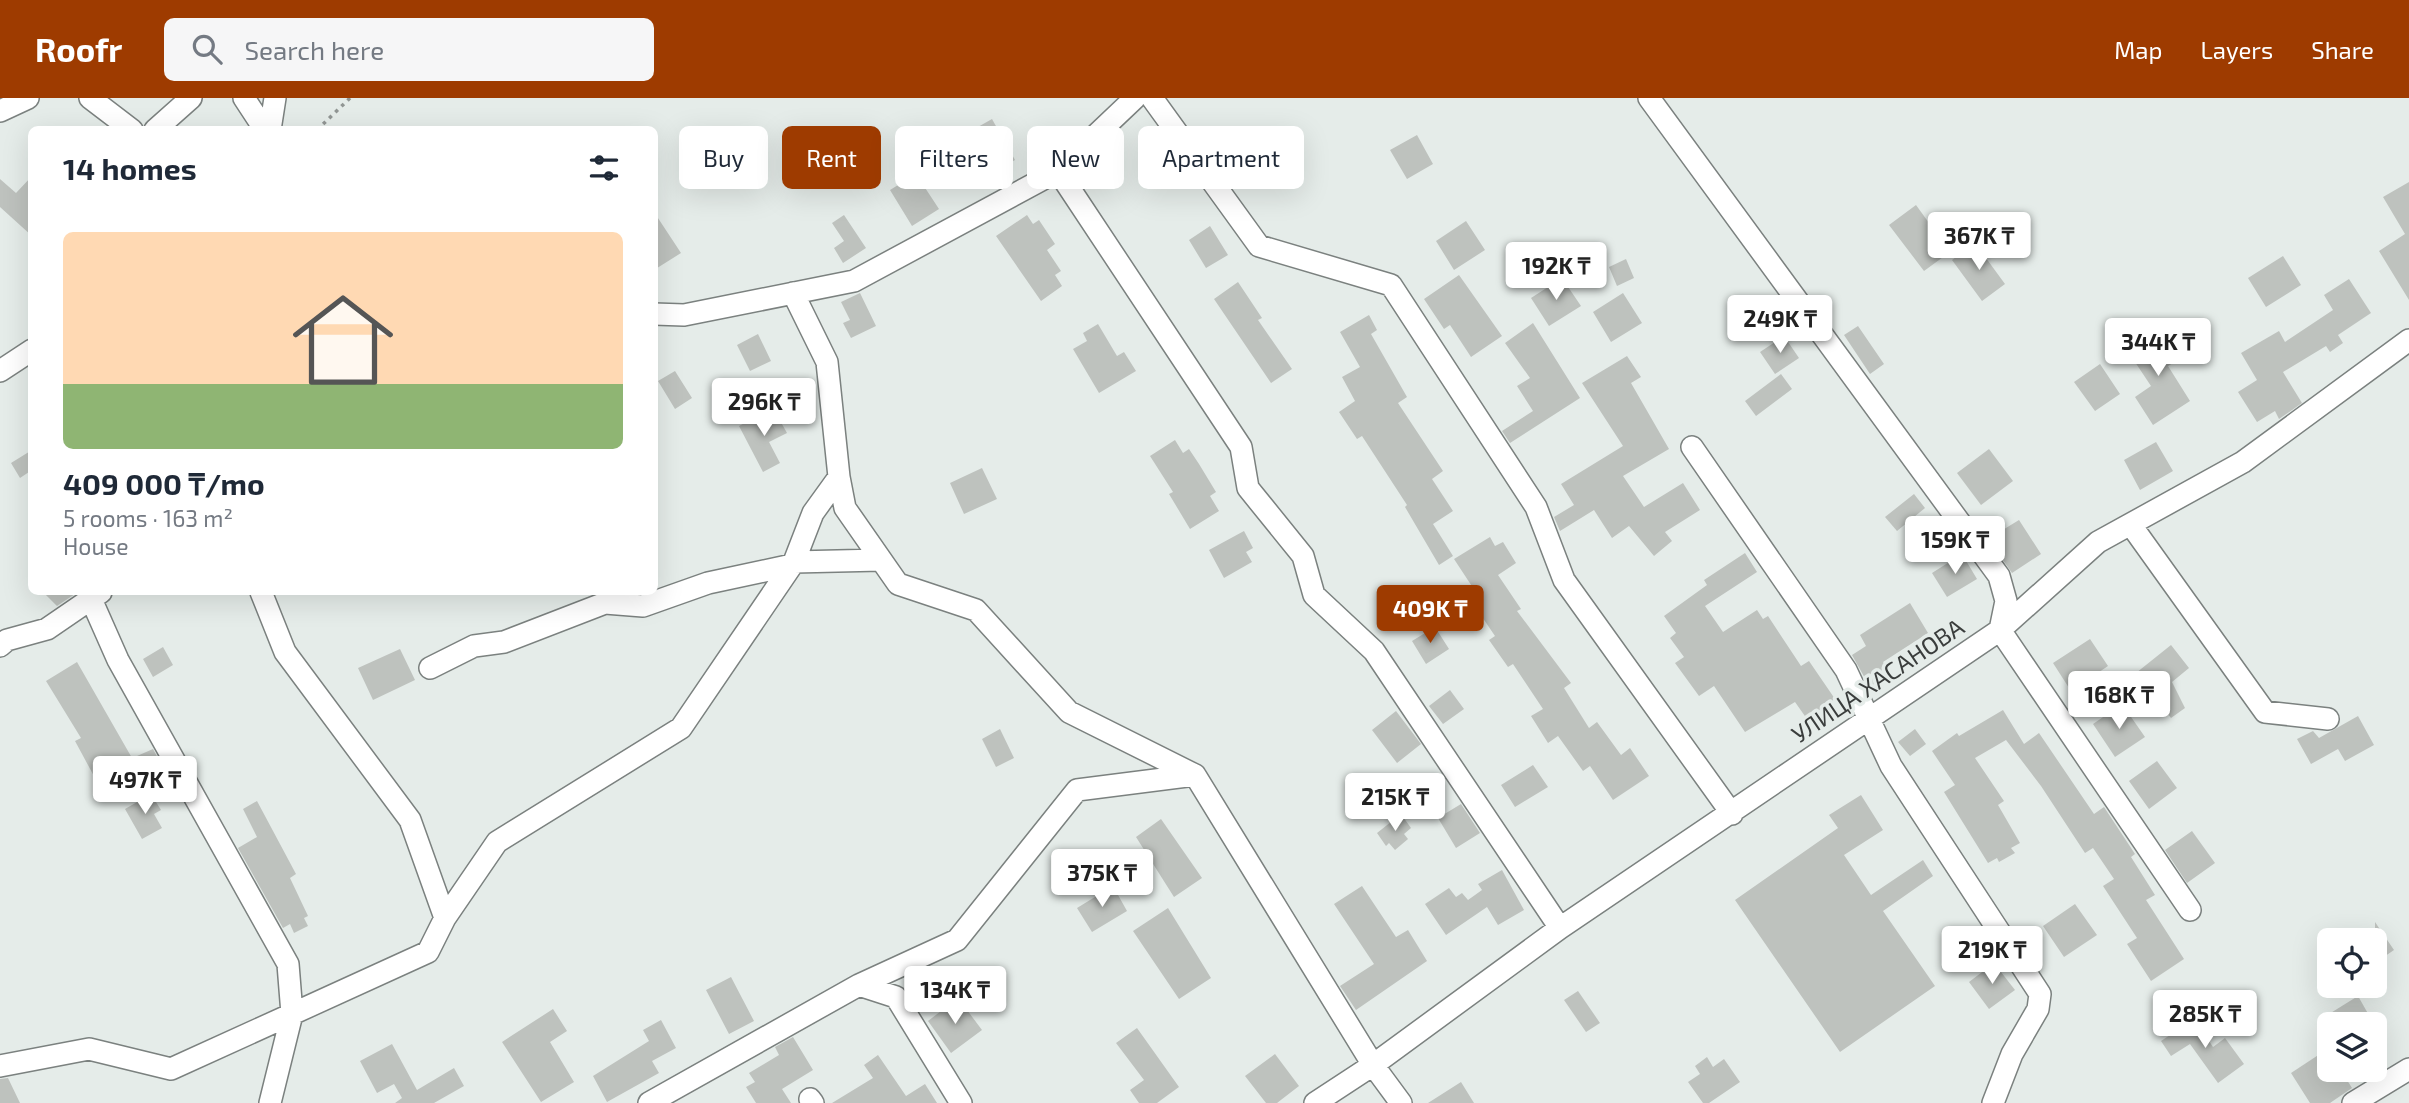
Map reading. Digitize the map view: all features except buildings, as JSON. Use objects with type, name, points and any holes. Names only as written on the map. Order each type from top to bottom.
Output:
[{"type":"street","points":[[0,111],[28,98]]},
{"type":"street","points":[[90,98],[127,126]]},
{"type":"street","points":[[160,126],[191,98]]},
{"type":"street","points":[[244,98],[262,126]]},
{"type":"street","points":[[271,126],[275,98]]},
{"type":"street","points":[[1105,126],[1135,98]]},
{"type":"street","points":[[1152,98],[1259,246],[1391,285],[1536,507],[1564,580],[1732,814]]},
{"type":"street","points":[[1649,98],[1998,576],[2006,601],[2000,630],[2190,910]]},
{"type":"street","points":[[658,314],[684,315],[854,281],[1027,187]]},
{"type":"street","points":[[1071,189],[1241,447],[1248,488],[1303,556],[1314,596],[1374,652],[1560,928]]},
{"type":"street","points":[[793,293],[827,362],[839,477],[845,508],[898,584],[976,610],[1069,712],[1195,775],[1373,1065],[1401,1103]]},
{"type":"street","name":"УЛИЦА ХАСАНОВА","points":[[1315,1103],[1373,1065],[1560,928],[2000,630],[2098,542],[2243,462],[2409,340]]},
{"type":"street","points":[[0,371],[28,353]]},
{"type":"street","points":[[1692,447],[1846,670],[1891,765],[2040,994],[2038,1009],[2012,1054],[1993,1103]]},
{"type":"street","points":[[0,1066],[89,1049],[171,1069],[428,952],[445,918],[496,842],[681,728],[793,564],[813,513],[839,477]]},
{"type":"street","points":[[2131,525],[2265,712],[2328,719]]},
{"type":"street","points":[[430,668],[474,646],[504,642],[605,603],[643,606],[708,583],[793,564],[881,561]]},
{"type":"street","points":[[0,646],[7,640],[47,629],[96,595],[118,660],[288,964],[292,1014],[270,1103]]},
{"type":"street","points":[[262,595],[285,652],[410,820],[445,918]]},
{"type":"street","points":[[649,1103],[859,985],[957,940],[1077,790],[1195,775]]},
{"type":"street","points":[[859,985],[897,997],[961,1103]]},
{"type":"street","points":[[2353,1103],[2409,1069]]},
{"type":"path","points":[[321,126],[349,98]]}]
